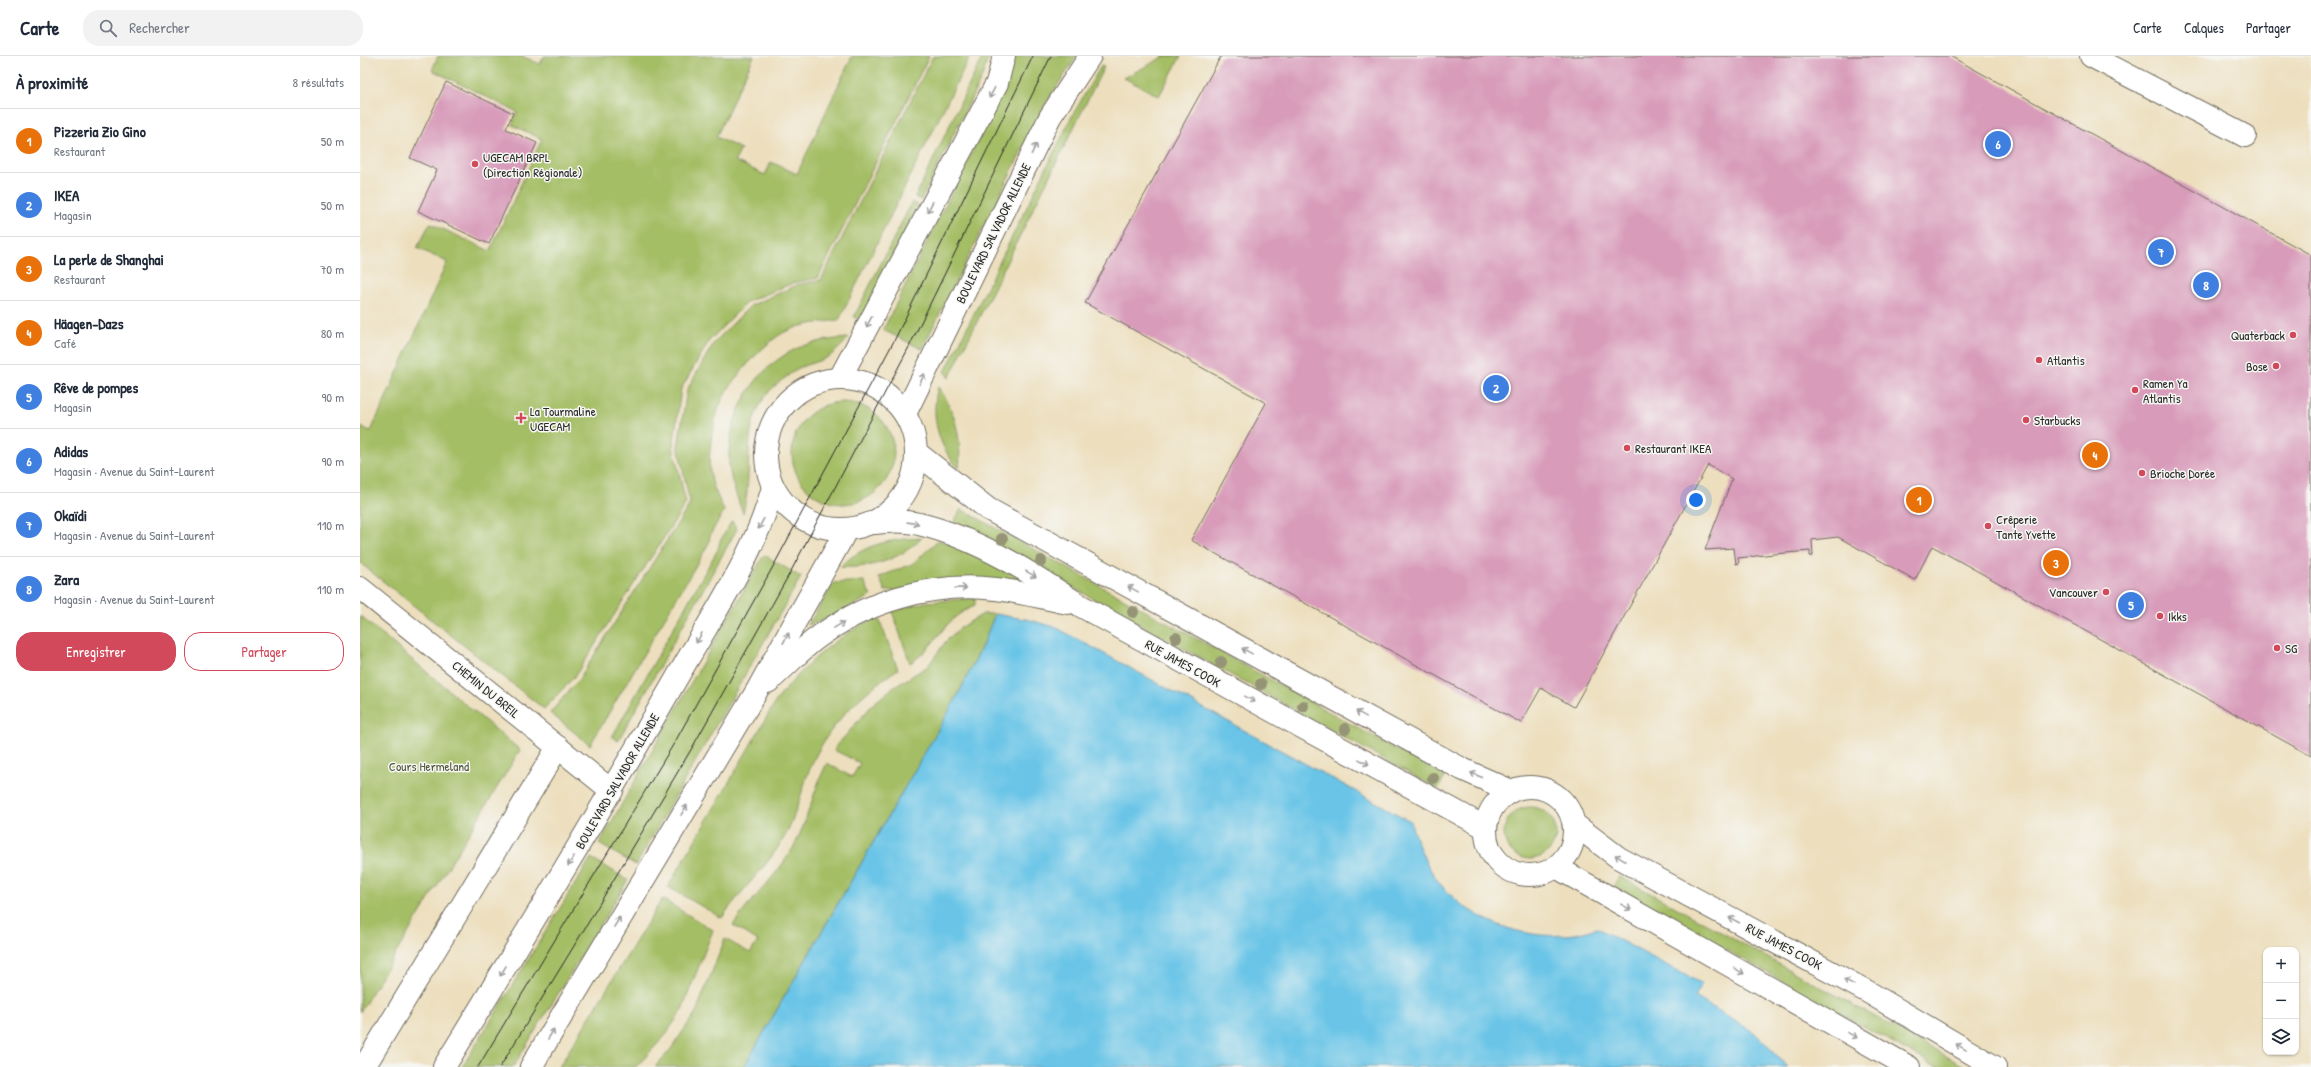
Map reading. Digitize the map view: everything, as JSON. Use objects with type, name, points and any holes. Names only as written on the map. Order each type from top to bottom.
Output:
[{"type":"street","points":[[840,378],[997,83],[1004,56]]},
{"type":"street","name":"BOULEVARD SALVADOR ALLENDE","points":[[905,414],[1050,117],[1090,56]]},
{"type":"street","points":[[2091,56],[2245,136]]},
{"type":"street","points":[[840,378],[853,379],[871,384],[896,402],[905,414],[914,433],[917,453],[913,476],[907,492],[893,510],[874,523],[847,529],[829,529],[800,518],[786,506],[773,487],[768,472],[766,453],[769,432],[776,416],[790,399],[800,390],[818,382],[840,378]]},
{"type":"street","points":[[917,453],[988,509],[1462,770],[1511,791]]},
{"type":"street","name":"BOULEVARD SALVADOR ALLENDE","points":[[444,1067],[612,791],[740,566],[765,517],[773,487]]},
{"type":"street","name":"RUE JAMES COOK","points":[[874,523],[899,521],[919,524],[970,541],[1036,576],[1081,606],[1486,828]]},
{"type":"street","points":[[531,1067],[755,694],[847,529]]},
{"type":"street","points":[[755,694],[813,641],[861,612],[894,599],[929,591],[962,587],[996,589],[1081,606]]},
{"type":"street","name":"CHEMIN DU BREIL","points":[[360,588],[612,791]]},
{"type":"street","points":[[364,1067],[558,747]]},
{"type":"street","points":[[1526,786],[1541,788],[1555,794],[1564,802],[1574,824],[1574,837],[1571,848],[1565,859],[1556,867],[1543,873],[1529,875],[1515,873],[1503,866],[1493,855],[1487,842],[1486,828],[1488,816],[1493,806],[1511,791],[1526,786]]},
{"type":"street","name":"RUE JAMES COOK","points":[[1574,824],[1619,858],[1868,992],[1995,1067]]},
{"type":"street","points":[[1556,867],[1909,1067]]},
{"type":"green space","name":"La Tourmaline UGECAM","points":[[438,56],[522,56],[540,64],[544,56],[754,56],[716,137],[741,149],[735,161],[765,175],[771,162],[797,174],[852,56],[929,56],[818,278],[793,283],[747,302],[709,341],[681,389],[673,447],[686,503],[575,676],[544,709],[360,563],[360,427],[371,431],[447,262],[417,248],[430,223],[490,251],[542,139],[512,125],[517,112],[432,70]]},
{"type":"green space","points":[[933,56],[970,56],[839,320],[799,326],[778,336],[763,348],[749,363],[725,394],[717,412],[710,447],[710,468],[712,481],[724,511],[710,535],[709,543],[590,745],[550,713],[579,679],[690,504],[678,446],[687,390],[713,344],[750,306],[797,285],[821,280]]},
{"type":"green space","points":[[983,56],[989,56],[982,77],[921,200],[915,197]]},
{"type":"green space","points":[[1013,56],[1077,56],[1046,103],[922,349],[883,330],[1005,86]]},
{"type":"green space","points":[[1165,56],[1181,56],[1159,96],[1124,78]]},
{"type":"green space","points":[[1101,66],[1104,67],[949,378],[945,372],[1072,116]]},
{"type":"green space","points":[[912,202],[918,205],[860,320],[854,317]]},
{"type":"green space","points":[[849,338],[831,355],[797,369],[767,394],[758,409],[752,425],[748,477],[743,513],[732,482],[729,463],[733,427],[747,394],[757,379],[784,355],[812,343]]},
{"type":"green space","points":[[938,387],[949,406],[956,426],[960,448],[959,469],[946,451],[938,431],[935,409]]},
{"type":"green space","points":[[843,402],[863,406],[879,417],[890,433],[894,453],[890,473],[879,489],[863,500],[843,504],[823,500],[807,489],[796,473],[792,453],[796,433],[807,417],[823,406]]},
{"type":"green space","points":[[961,509],[1445,776],[1438,789],[954,522]]},
{"type":"green space","points":[[732,521],[737,529],[618,741],[612,737],[718,549],[720,541]]},
{"type":"green space","points":[[922,538],[904,552],[884,562],[874,565],[840,567],[858,553],[878,544]]},
{"type":"green space","points":[[939,540],[958,547],[1035,585],[885,591],[879,577],[912,564]]},
{"type":"green space","points":[[764,555],[801,577],[636,865],[599,844]]},
{"type":"green space","points":[[864,581],[871,596],[825,620],[808,625],[834,583]]},
{"type":"green space","points":[[975,598],[975,606],[955,617],[927,649],[910,663],[892,611],[926,602]]},
{"type":"green space","points":[[983,614],[995,614],[984,642],[958,695],[744,1067],[655,1067],[671,1049],[696,1012],[725,939],[750,953],[758,941],[733,925],[772,878],[793,848],[803,827],[827,763],[852,777],[860,763],[834,750],[839,743],[873,704],[891,689],[928,666],[946,641],[961,627]]},
{"type":"green space","name":"Cours Hermeland","points":[[360,616],[520,750],[360,1012]]},
{"type":"green space","points":[[878,616],[898,669],[870,689],[846,713],[825,740],[809,771],[789,828],[771,858],[737,897],[722,918],[668,887],[776,701],[798,675],[822,652],[862,624]]},
{"type":"green space","points":[[1530,807],[1540,809],[1548,815],[1554,823],[1556,833],[1554,843],[1548,851],[1540,857],[1530,859],[1520,857],[1512,851],[1506,843],[1504,833],[1506,823],[1512,815],[1520,809]]},
{"type":"green space","points":[[591,858],[628,880],[513,1067],[462,1067]]},
{"type":"green space","points":[[1619,876],[1966,1067],[1937,1067],[1613,887]]},
{"type":"green space","points":[[662,899],[713,930],[681,1012],[664,1037],[636,1067],[559,1067]]},
{"type":"water","points":[[995,614],[1030,620],[1057,628],[1410,821],[1422,855],[1429,868],[1445,890],[1476,914],[1495,924],[1514,930],[1554,936],[1574,934],[1597,928],[1702,984],[1695,997],[1755,1033],[1788,1067],[744,1067],[958,695],[984,642]]},
{"type":"building","points":[[1221,56],[1950,56],[2311,255],[2311,756],[1932,546],[1915,580],[1838,537],[1812,540],[1813,556],[1810,556],[1810,551],[1774,554],[1738,558],[1739,563],[1736,564],[1734,548],[1705,550],[1732,479],[1708,465],[1574,707],[1541,688],[1521,723],[1191,540],[1266,403],[1085,303]]},
{"type":"building","name":"UGECAM BRPL (Direction Régionale)","points":[[446,82],[513,113],[506,129],[537,143],[489,244],[418,211],[437,170],[410,158]]},
{"type":"tram line","points":[[478,1067],[676,740],[775,563],[895,339],[1033,56]]},
{"type":"tram line","points":[[500,1067],[692,748],[791,571],[909,347],[1051,56]]},
{"type":"place","name":"Adidas","points":[[1998,144]]},
{"type":"place","name":"UGECAM BRPL (Direction Régionale)","points":[[475,164]]},
{"type":"place","name":"Okaïdi","points":[[2161,252]]},
{"type":"place","name":"Zara","points":[[2206,285]]},
{"type":"place","name":"Quaterback","points":[[2293,335]]},
{"type":"place","name":"Atlantis","points":[[2039,360]]},
{"type":"place","name":"Bose","points":[[2276,366]]},
{"type":"place","name":"IKEA","points":[[1496,388]]},
{"type":"place","name":"Ramen Ya Atlantis","points":[[2135,390]]},
{"type":"place","name":"La Tourmaline UGECAM","points":[[521,418]]},
{"type":"place","name":"Starbucks","points":[[2026,420]]},
{"type":"place","name":"Restaurant IKEA","points":[[1627,448]]},
{"type":"place","name":"Häagen-Dazs","points":[[2095,455]]},
{"type":"place","name":"Brioche Dorée","points":[[2142,473]]},
{"type":"place","name":"Pizzeria Zio Gino","points":[[1919,500]]},
{"type":"place","name":"Crêperie Tante Yvette","points":[[1988,526]]},
{"type":"place","name":"La perle de Shanghai","points":[[2056,563]]},
{"type":"place","name":"Vancouver","points":[[2106,592]]},
{"type":"place","name":"Rêve de pompes","points":[[2131,605]]},
{"type":"place","name":"Ikks","points":[[2160,616]]},
{"type":"place","name":"SG","points":[[2277,648]]}]
